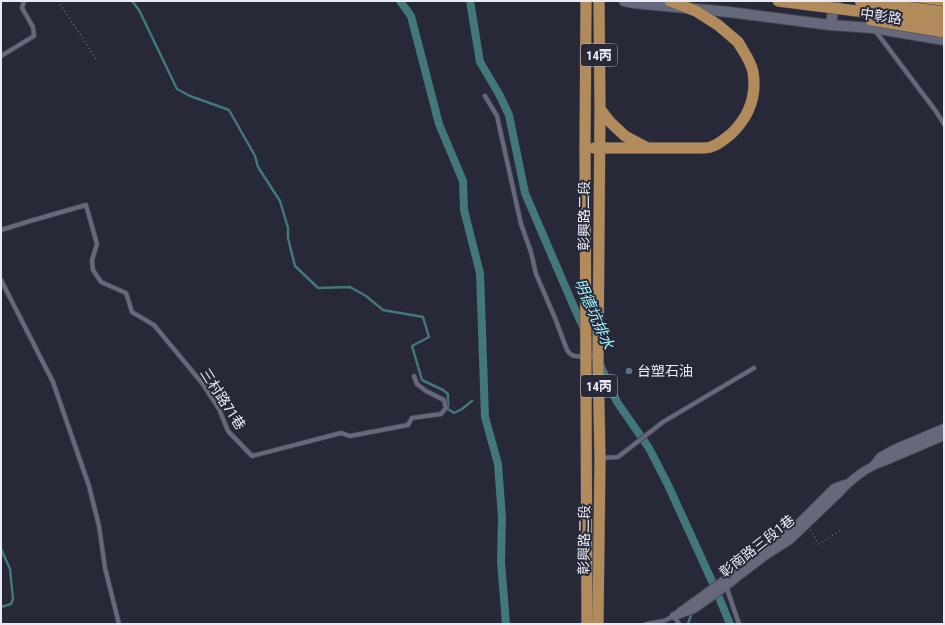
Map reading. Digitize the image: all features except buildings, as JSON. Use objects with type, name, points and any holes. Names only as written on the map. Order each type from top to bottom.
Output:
[{"type":"main road","name":"彰興路二段","points":[[586,1],[585,148],[587,624]]},
{"type":"main road","name":"彰興路二段","points":[[598,624],[600,458],[598,358],[600,147],[599,1]]},
{"type":"main road","points":[[585,148],[701,148],[713,146],[727,138],[746,117],[751,104],[754,88],[753,71],[746,54],[738,42],[723,29],[696,11],[670,1]]},
{"type":"main road","points":[[778,1],[944,22]]},
{"type":"main road","points":[[860,1],[944,12]]},
{"type":"main road","points":[[905,1],[944,6]]},
{"type":"main road","points":[[814,6],[861,19],[944,32]]},
{"type":"main road","points":[[600,109],[610,122],[625,136],[649,148]]},
{"type":"street","name":"中彰路","points":[[624,1],[729,12],[830,25],[873,28],[944,40]]},
{"type":"street","points":[[830,25],[836,1]]},
{"type":"street","points":[[873,28],[875,1]]},
{"type":"street","name":"彰南路三段1巷","points":[[874,465],[880,457],[894,449],[944,428]]},
{"type":"street","name":"彰南路三段1巷","points":[[674,616],[753,566],[790,540],[846,484],[874,465],[944,436]]},
{"type":"street","name":"彰南路三段1巷","points":[[725,584],[731,573],[751,557],[792,529],[834,488],[846,484]]},
{"type":"lane","points":[[1,56],[34,36],[33,27],[22,8],[24,1]]},
{"type":"lane","points":[[873,28],[931,104],[944,124]]},
{"type":"lane","points":[[485,96],[497,116],[521,224],[531,252],[536,274],[567,350],[575,357],[586,356],[598,358]]},
{"type":"lane","name":"三村路71巷","points":[[1,230],[86,205],[96,244],[92,260],[93,270],[101,282],[126,293],[132,312],[154,326],[202,383],[219,409],[228,431],[252,456],[341,433],[350,436],[408,425],[412,418],[441,414],[446,408],[444,400],[426,391],[417,384],[414,376]]},
{"type":"lane","points":[[1,280],[53,382],[89,486],[105,568],[119,624]]},
{"type":"lane","points":[[600,458],[618,457],[663,422],[754,368]]},
{"type":"lane","points":[[725,584],[739,624]]},
{"type":"lane","points":[[674,616],[679,624]]},
{"type":"lane","name":"彰南路三段1巷","points":[[646,624],[664,621],[674,616]]},
{"type":"path","points":[[58,1],[96,59]]},
{"type":"path","points":[[806,524],[819,544],[840,530]]},
{"type":"waterway","points":[[132,1],[139,10],[177,89],[190,96],[229,110],[255,156],[258,167],[280,201],[288,228],[288,238],[295,266],[318,288],[350,287],[366,296],[383,310],[423,317],[429,337],[412,346],[422,380],[448,394],[448,409],[454,413],[472,401]]},
{"type":"waterway","points":[[400,1],[411,16],[439,124],[463,181],[464,210],[480,273],[485,417],[498,464],[502,518],[501,562],[506,624]]},
{"type":"waterway","name":"明德坑排水","points":[[470,1],[480,62],[499,94],[509,115],[525,193],[617,402],[649,448],[668,485],[730,624]]},
{"type":"waterway","points":[[1,549],[10,569],[13,599],[11,604],[1,607]]},
{"type":"waterway","points":[[688,624],[692,612]]},
{"type":"place","name":"台塑石油","points":[[629,371]]}]
